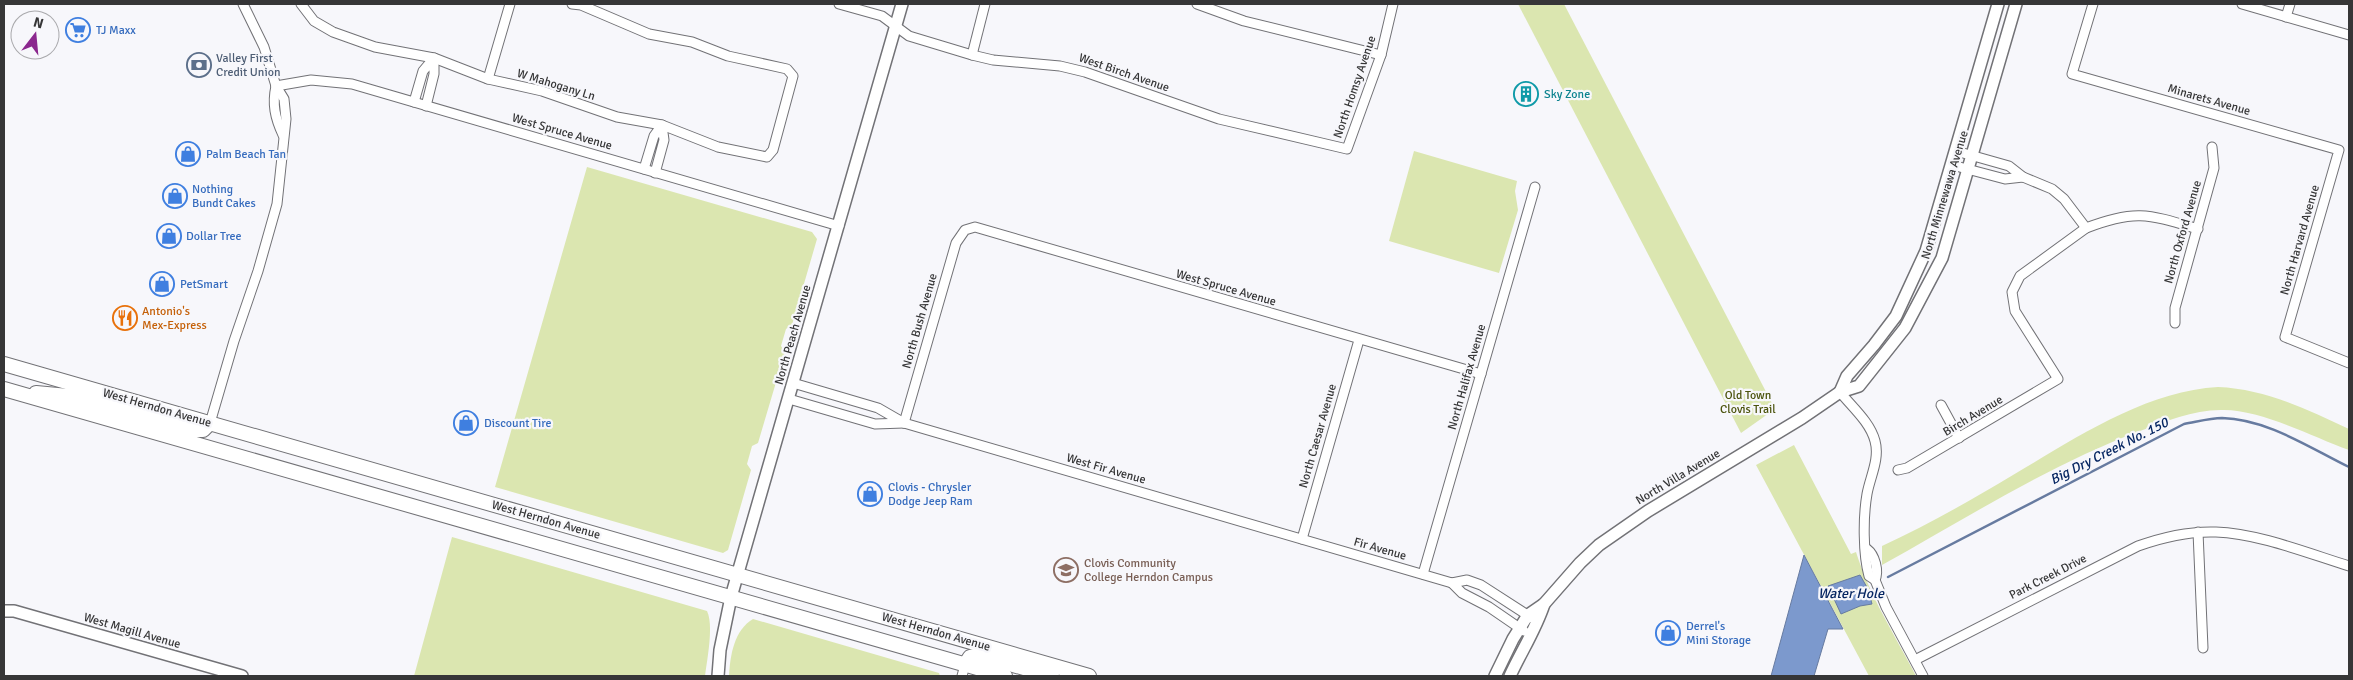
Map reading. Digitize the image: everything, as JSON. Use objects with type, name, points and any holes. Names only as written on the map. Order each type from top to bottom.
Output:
[{"type":"main road","name":"North Peach Avenue","points":[[718,676],[720,650],[731,597],[902,4]]},
{"type":"main road","name":"North Minnewawa Avenue","points":[[1840,392],[1847,376],[1896,316],[1926,251],[1998,4]]},
{"type":"main road","name":"North Minnewawa Avenue","points":[[1840,392],[1859,386],[1905,328],[1942,258],[2016,4]]},
{"type":"main road","name":"West Herndon Avenue","points":[[4,364],[1089,676]]},
{"type":"main road","name":"West Herndon Avenue","points":[[10,391],[731,597],[964,670],[1005,676]]},
{"type":"main road","points":[[10,391],[68,396],[190,430],[203,430],[210,423]]},
{"type":"main road","name":"North Villa Avenue","points":[[1494,676],[1519,628],[1533,619],[1580,563],[1617,531],[1802,418],[1840,392]]},
{"type":"main road","name":"West Magill Avenue","points":[[7,609],[242,676]]},
{"type":"main road","name":"North Villa Avenue","points":[[1510,676],[1530,634],[1533,619]]},
{"type":"main road","points":[[964,670],[970,657],[978,655],[1052,676]]},
{"type":"street","points":[[210,423],[234,341],[258,271],[277,204],[281,175],[283,135],[275,113],[273,100],[276,86],[264,47],[243,4]]},
{"type":"street","name":"W Mahogany Ln","points":[[301,4],[314,21],[333,32],[375,47],[434,58],[488,79],[542,91],[616,116],[662,125],[718,147],[767,157],[773,150],[793,76],[787,69],[728,56],[692,42],[649,34],[581,5],[572,4]]},
{"type":"street","points":[[488,79],[510,4]]},
{"type":"street","name":"West Birch Avenue","points":[[839,4],[882,16],[909,36],[972,55],[993,60],[1060,66],[1085,72],[1219,119],[1346,149]]},
{"type":"street","points":[[972,55],[985,4]]},
{"type":"street","points":[[1197,4],[1260,25],[1381,55]]},
{"type":"street","name":"North Homsy Avenue","points":[[1346,149],[1381,55],[1393,4]]},
{"type":"street","name":"Minarets Avenue","points":[[2093,4],[2072,74],[2339,150]]},
{"type":"street","points":[[2242,4],[2349,35]]},
{"type":"street","points":[[2286,17],[2290,4]]},
{"type":"street","points":[[414,102],[423,71],[434,58]]},
{"type":"street","points":[[426,106],[434,74],[434,58]]},
{"type":"street","name":"West Spruce Avenue","points":[[276,86],[311,80],[352,84],[839,226]]},
{"type":"street","points":[[644,170],[654,136],[662,125]]},
{"type":"street","points":[[655,173],[664,140],[662,125]]},
{"type":"street","name":"North Oxford Avenue","points":[[2175,323],[2175,308],[2214,168],[2212,148]]},
{"type":"street","name":"North Harvard Avenue","points":[[2339,150],[2286,337],[2349,363]]},
{"type":"street","points":[[1956,151],[2009,166],[2023,177],[2046,185],[2058,193],[2086,228],[2113,217],[2127,215],[2153,216],[2198,229]]},
{"type":"street","points":[[1952,164],[2005,179],[2023,177]]},
{"type":"street","name":"North Halifax Avenue","points":[[1423,574],[1535,187]]},
{"type":"street","name":"West Spruce Avenue","points":[[965,230],[979,227],[1359,340],[1481,374]]},
{"type":"street","name":"Birch Avenue","points":[[1898,470],[1907,468],[2058,379],[2015,311],[2012,292],[2020,276],[2086,228]]},
{"type":"street","name":"North Bush Avenue","points":[[904,423],[956,242],[965,230]]},
{"type":"street","name":"North Caesar Avenue","points":[[1302,539],[1359,340]]},
{"type":"street","name":"West Fir Avenue","points":[[793,383],[878,408],[904,423],[1302,539]]},
{"type":"street","points":[[1840,392],[1872,432],[1876,448],[1865,504],[1864,529],[1867,549],[1864,555],[1869,576],[1875,580],[1886,607],[1923,676]]},
{"type":"street","name":"West Fir Avenue","points":[[788,399],[875,424],[904,423]]},
{"type":"street","points":[[1941,405],[1959,438]]},
{"type":"street","points":[[2198,532],[2203,648]]},
{"type":"street","name":"Park Creek Drive","points":[[1914,660],[2138,546],[2161,538],[2198,532],[2240,535],[2349,566]]},
{"type":"street","name":"Fir Avenue","points":[[1302,539],[1452,583],[1462,593],[1489,607],[1530,634]]},
{"type":"street","name":"Fir Avenue","points":[[1452,583],[1467,580],[1481,586],[1533,619]]},
{"type":"green space","name":"Old Town Clovis Trail","points":[[1518,4],[1564,4],[1775,409],[1741,433]]},
{"type":"green space","points":[[1414,151],[1517,181],[1515,191],[1518,210],[1499,273],[1389,241]]},
{"type":"green space","points":[[587,167],[812,232],[817,239],[792,325],[786,329],[781,346],[785,352],[758,443],[752,446],[747,464],[751,470],[728,550],[723,553],[495,487]]},
{"type":"green space","points":[[2218,387],[2252,392],[2285,401],[2349,429],[2349,450],[2254,414],[2224,410],[2202,411],[2140,431],[2073,460],[2009,493],[1882,565],[1882,546],[1965,503],[2085,432],[2137,407],[2164,397],[2191,390]]},
{"type":"green space","name":"Old Town Clovis Trail","points":[[1794,445],[1851,554],[1856,552],[1868,585],[1916,676],[1869,676],[1756,465]]},
{"type":"green space","points":[[452,537],[707,611],[710,634],[705,676],[414,676]]},
{"type":"green space","points":[[753,619],[939,673],[940,676],[729,676],[734,644],[741,630]]},
{"type":"water","points":[[1804,555],[1843,629],[1828,629],[1814,676],[1771,676]]},
{"type":"water","name":"Water Hole","points":[[1860,575],[1868,589],[1872,604],[1860,606],[1841,614],[1828,586]]},
{"type":"waterway","name":"Big Dry Creek No. 150","points":[[1888,577],[2184,424],[2222,418],[2255,423],[2288,436],[2349,467]]},
{"type":"place","name":"TJ Maxx","points":[[78,30]]},
{"type":"place","name":"Valley First Credit Union","points":[[199,65]]},
{"type":"place","name":"Sky Zone","points":[[1526,94]]},
{"type":"place","name":"Palm Beach Tan","points":[[188,154]]},
{"type":"place","name":"Nothing Bundt Cakes","points":[[175,196]]},
{"type":"place","name":"Dollar Tree","points":[[169,236]]},
{"type":"place","name":"PetSmart","points":[[162,284]]},
{"type":"place","name":"Antonio's Mex-Express","points":[[125,318]]},
{"type":"place","name":"Discount Tire","points":[[466,423]]},
{"type":"place","name":"Clovis - Chrysler Dodge Jeep Ram","points":[[870,494]]},
{"type":"place","name":"Clovis Community College Herndon Campus","points":[[1066,570]]},
{"type":"place","name":"Derrel's Mini Storage","points":[[1668,633]]}]
